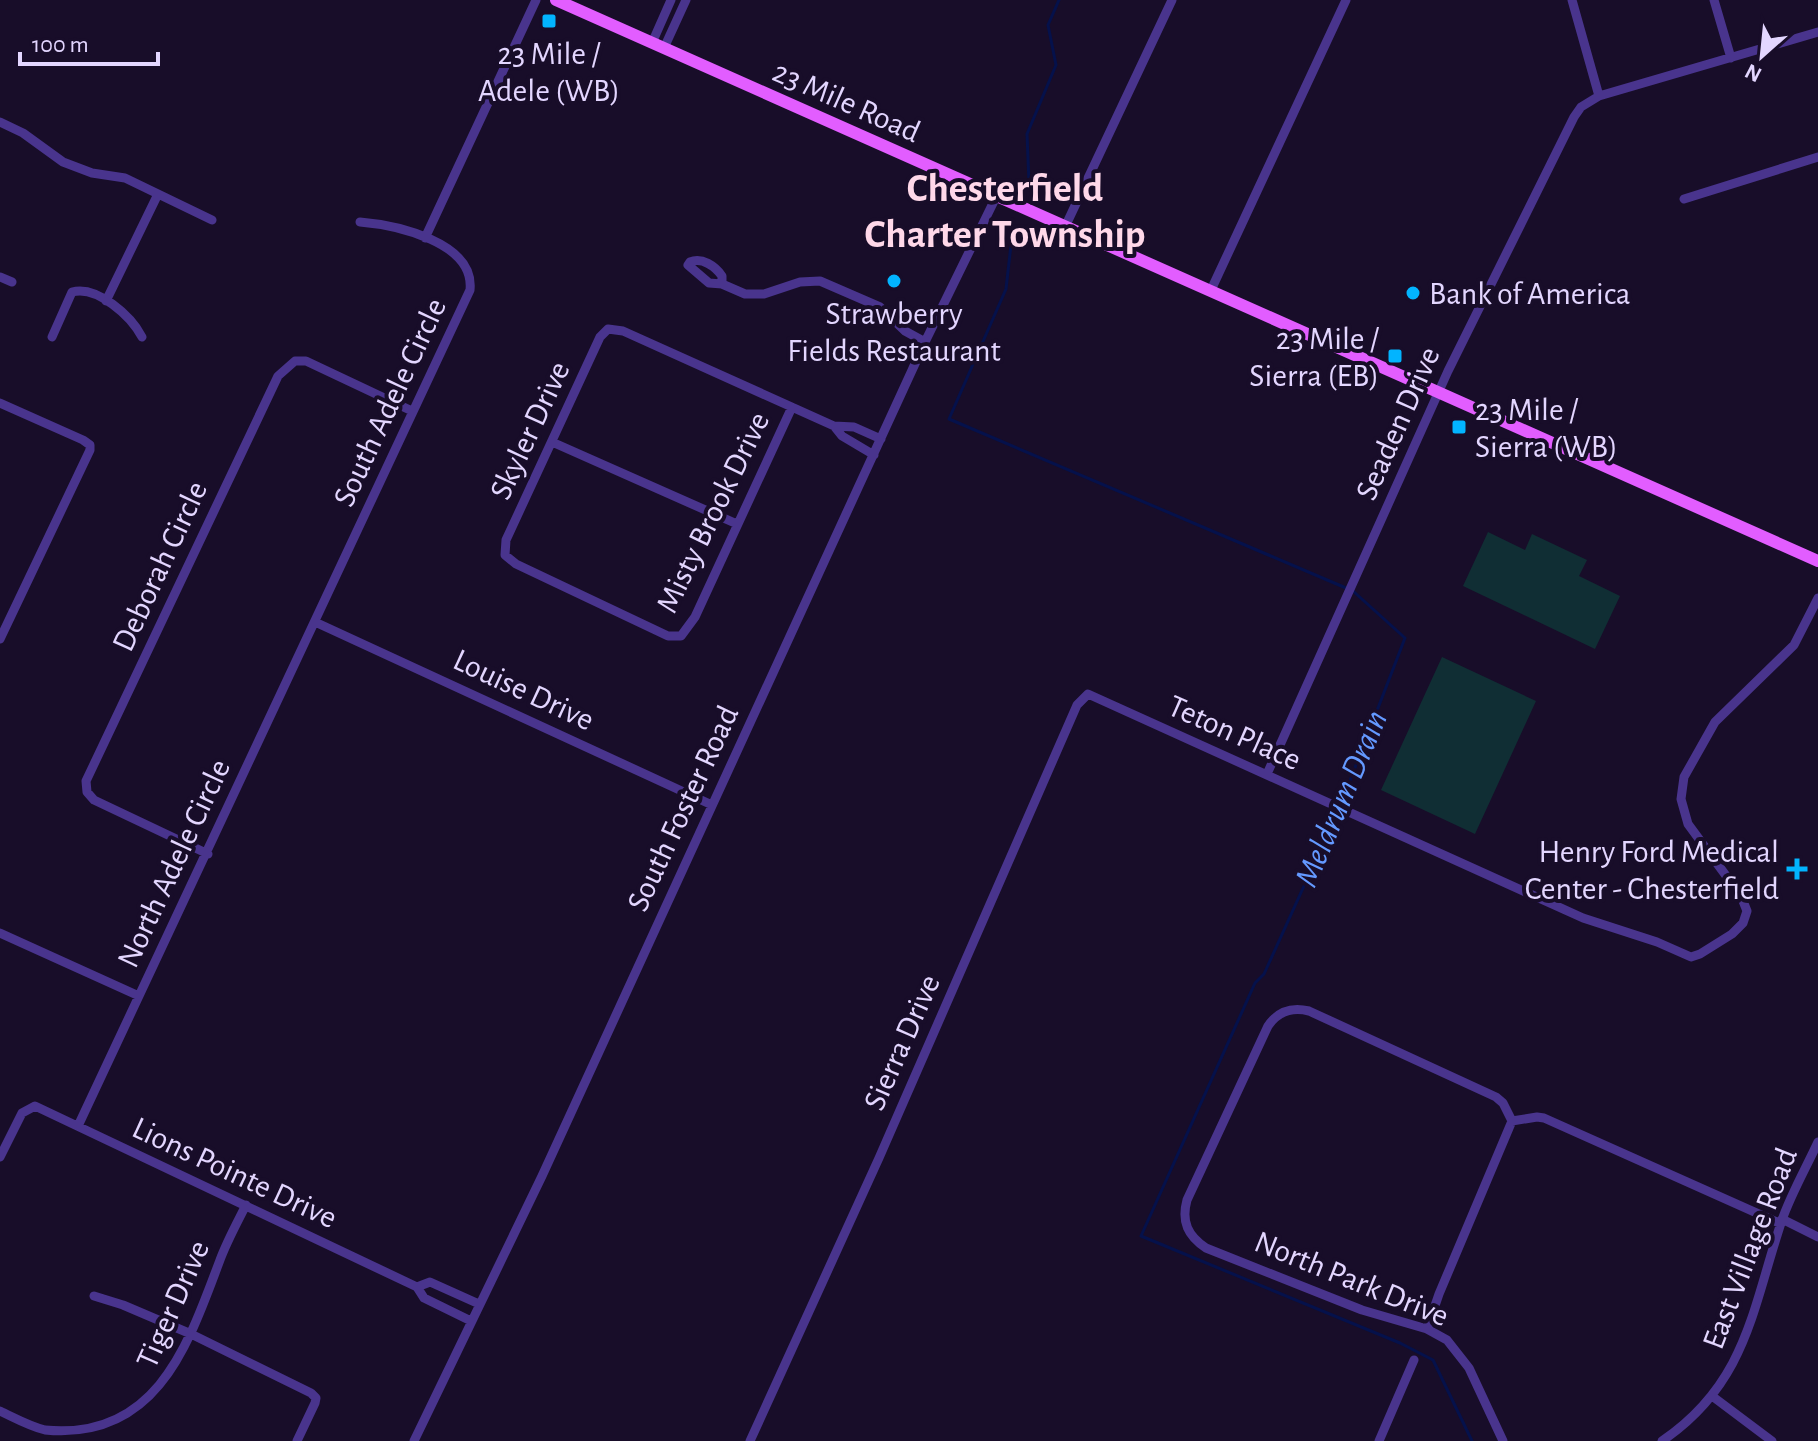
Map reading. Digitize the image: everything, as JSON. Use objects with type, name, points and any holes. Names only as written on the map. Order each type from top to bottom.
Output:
[{"type":"main road","name":"23 Mile Road","points":[[556,0],[1818,561]]},
{"type":"street","points":[[425,238],[536,0]]},
{"type":"street","points":[[658,45],[671,0]]},
{"type":"street","points":[[658,45],[686,0]]},
{"type":"street","points":[[1065,227],[1172,0]]},
{"type":"street","points":[[1211,290],[1346,0]]},
{"type":"street","points":[[1572,0],[1599,96]]},
{"type":"street","points":[[1714,0],[1731,58]]},
{"type":"street","name":"Seaden Drive","points":[[1267,774],[1439,393],[1581,107],[1599,96],[1818,32]]},
{"type":"street","points":[[0,122],[23,133],[63,162],[92,173],[117,175],[212,220]]},
{"type":"street","points":[[1684,199],[1818,157]]},
{"type":"street","points":[[106,301],[158,194]]},
{"type":"street","name":"South Foster Road","points":[[414,1441],[542,1176],[925,342],[996,197]]},
{"type":"street","name":"South Adele Circle","points":[[315,622],[470,290],[471,279],[452,251],[390,225],[360,222]]},
{"type":"street","points":[[722,284],[719,272],[707,263],[694,260],[688,265],[709,283],[722,284],[739,293],[753,294],[800,282],[820,281],[880,307],[905,331],[925,342]]},
{"type":"street","points":[[0,277],[12,282]]},
{"type":"street","points":[[52,337],[72,292],[88,291],[126,316],[142,337]]},
{"type":"street","name":"Skyler Drive","points":[[678,636],[668,636],[516,564],[505,555],[506,540],[600,337],[608,329],[623,331],[792,407]]},
{"type":"street","name":"Deborah Circle","points":[[208,854],[94,800],[87,792],[86,781],[283,369],[295,361],[306,361],[412,411]]},
{"type":"street","points":[[0,403],[81,438],[90,445],[88,456],[0,639]]},
{"type":"street","points":[[792,407],[834,426],[854,427],[881,439]]},
{"type":"street","name":"Misty Brook Drive","points":[[678,636],[685,633],[695,617],[792,407]]},
{"type":"street","points":[[834,426],[842,436],[874,455]]},
{"type":"street","points":[[552,442],[737,524]]},
{"type":"street","name":"Teton Place","points":[[1088,694],[1583,918],[1657,942],[1691,957],[1738,928],[1747,911],[1741,896],[1688,824],[1681,799],[1684,777],[1715,722],[1794,645],[1818,598]]},
{"type":"street","name":"Louise Drive","points":[[315,622],[712,805]]},
{"type":"street","name":"North Adele Circle","points":[[78,1126],[315,622]]},
{"type":"street","name":"Sierra Drive","points":[[750,1441],[879,1158],[1077,705],[1088,694]]},
{"type":"street","points":[[0,933],[139,996]]},
{"type":"street","name":"North Park Drive","points":[[1503,1441],[1463,1358],[1447,1340],[1427,1329],[1362,1310],[1206,1248],[1193,1239],[1186,1226],[1184,1210],[1268,1026],[1282,1012],[1309,1011],[1496,1097],[1503,1103],[1512,1121]]},
{"type":"street","name":"Lions Pointe Drive","points":[[0,1157],[22,1113],[30,1107],[40,1108],[417,1287]]},
{"type":"street","points":[[1427,1329],[1512,1121],[1544,1118],[1818,1237]]},
{"type":"street","name":"East Village Road","points":[[1662,1441],[1679,1429],[1712,1396],[1733,1363],[1747,1335],[1782,1222],[1818,1142]]},
{"type":"street","name":"Tiger Drive","points":[[0,1411],[44,1430],[75,1435],[124,1424],[141,1413],[161,1393],[191,1334],[225,1247],[246,1205]]},
{"type":"street","points":[[471,1321],[424,1298],[417,1287],[430,1282],[479,1304]]},
{"type":"street","points":[[94,1296],[191,1334],[311,1393],[316,1398],[297,1441]]},
{"type":"street","points":[[1379,1441],[1414,1360]]},
{"type":"street","points":[[1712,1396],[1772,1441]]},
{"type":"green space","points":[[1488,532],[1525,550],[1532,534],[1587,560],[1579,576],[1620,596],[1595,649],[1463,586]]},
{"type":"green space","points":[[1442,657],[1536,701],[1475,834],[1381,790]]},
{"type":"waterway","name":"Meldrum Drain","points":[[1029,183],[1027,134],[1056,65],[1048,25],[1059,0]]},
{"type":"waterway","name":"Meldrum Drain","points":[[1013,227],[1006,289],[949,419],[1346,588]]},
{"type":"waterway","name":"Meldrum Drain","points":[[1341,804],[1405,638],[1353,591]]},
{"type":"waterway","name":"Meldrum Drain","points":[[1338,811],[1264,974],[1255,983],[1141,1236],[1400,1343],[1433,1360],[1472,1441]]},
{"type":"place","name":"23 Mile / Adele (WB)","points":[[549,21]]},
{"type":"place","name":"Strawberry Fields Restaurant","points":[[894,281]]},
{"type":"place","name":"Bank of America","points":[[1413,293]]},
{"type":"place","name":"23 Mile / Sierra (EB)","points":[[1395,356]]},
{"type":"place","name":"23 Mile / Sierra (WB)","points":[[1459,427]]},
{"type":"place","name":"Henry Ford Medical Center - Chesterfield","points":[[1797,869]]},
{"type":"district","name":"Chesterfield Charter Township","points":[[1005,210]]}]
